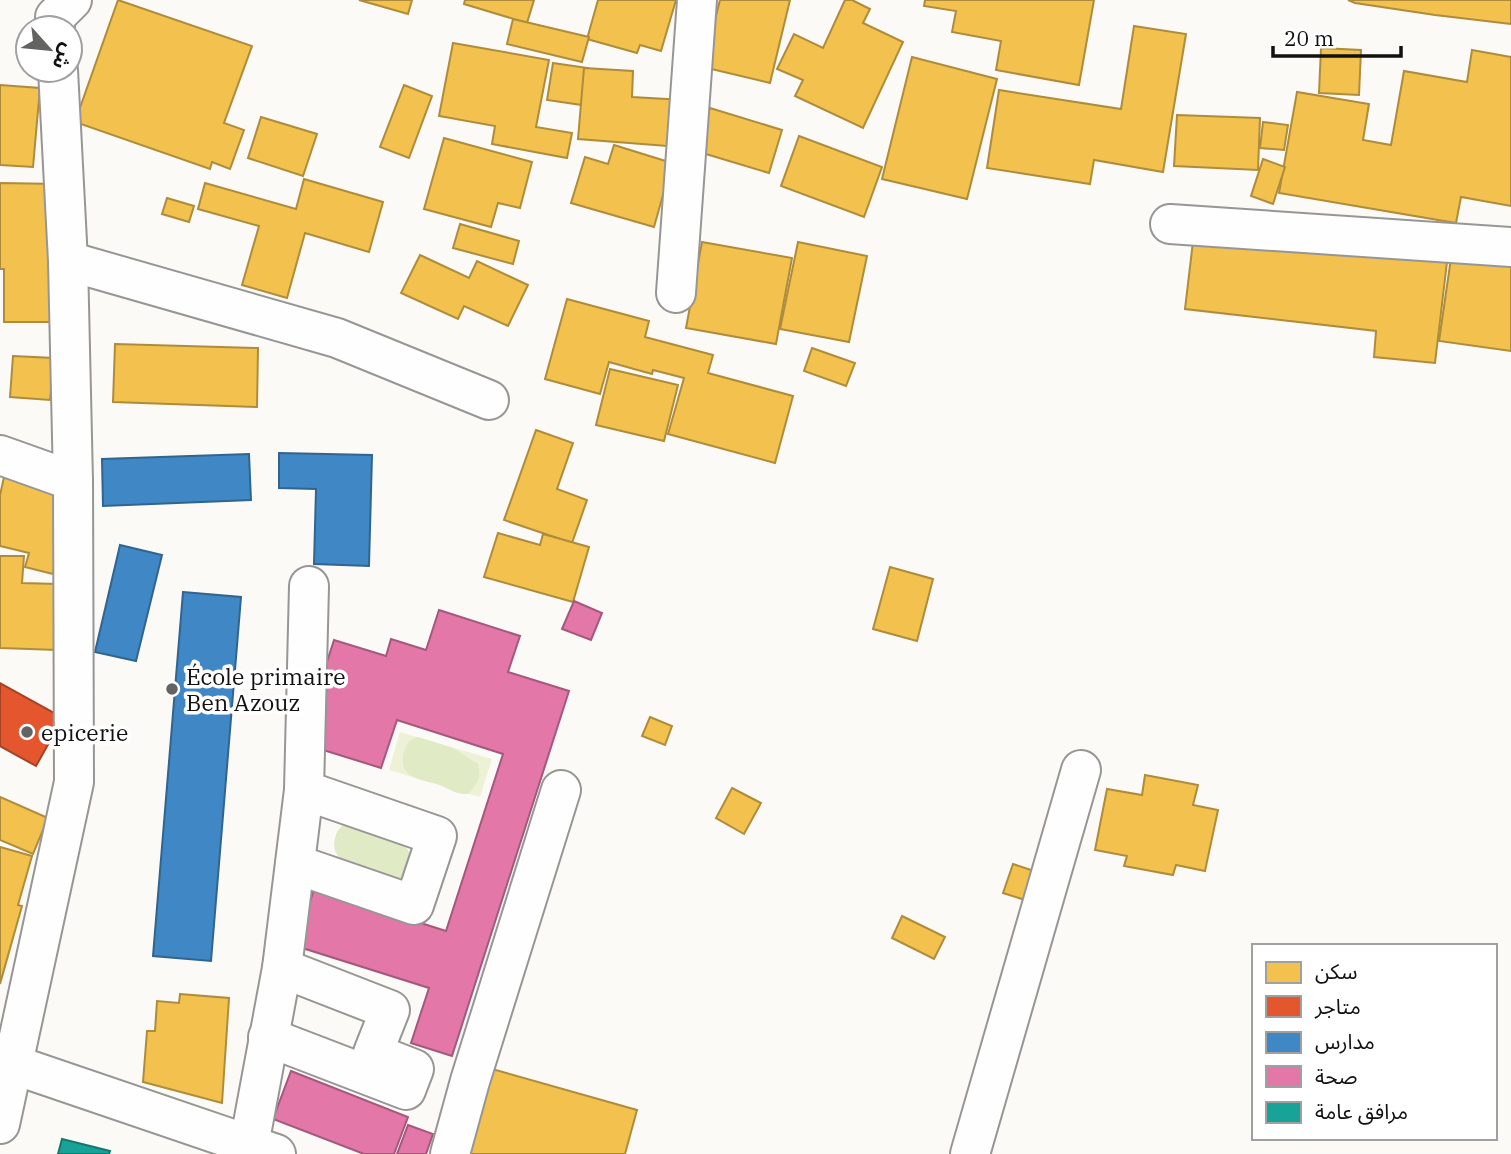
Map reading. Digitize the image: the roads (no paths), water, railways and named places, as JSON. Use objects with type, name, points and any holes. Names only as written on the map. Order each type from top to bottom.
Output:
[{"type":"street","points":[[57,14],[72,0]]},
{"type":"street","points":[[676,293],[696,0]]},
{"type":"street","points":[[0,1125],[7,1063],[74,782],[73,481],[68,261],[59,84]]},
{"type":"street","points":[[1170,224],[1511,247]]},
{"type":"street","points":[[68,261],[337,338],[489,400]]},
{"type":"street","points":[[0,455],[73,481]]},
{"type":"street","points":[[7,1063],[263,1149],[268,1037],[282,968],[304,790],[309,586]]},
{"type":"street","points":[[970,1154],[1081,770]]},
{"type":"street","points":[[295,864],[414,905],[437,836],[304,790]]},
{"type":"street","points":[[450,1154],[470,1081],[561,790]]},
{"type":"street","points":[[268,1037],[406,1090],[414,1069],[373,1053],[390,1010],[282,968]]},
{"type":"place","name":"École primaire Ben Azouz","points":[[172,689]]},
{"type":"place","name":"epicerie","points":[[27,732]]}]
